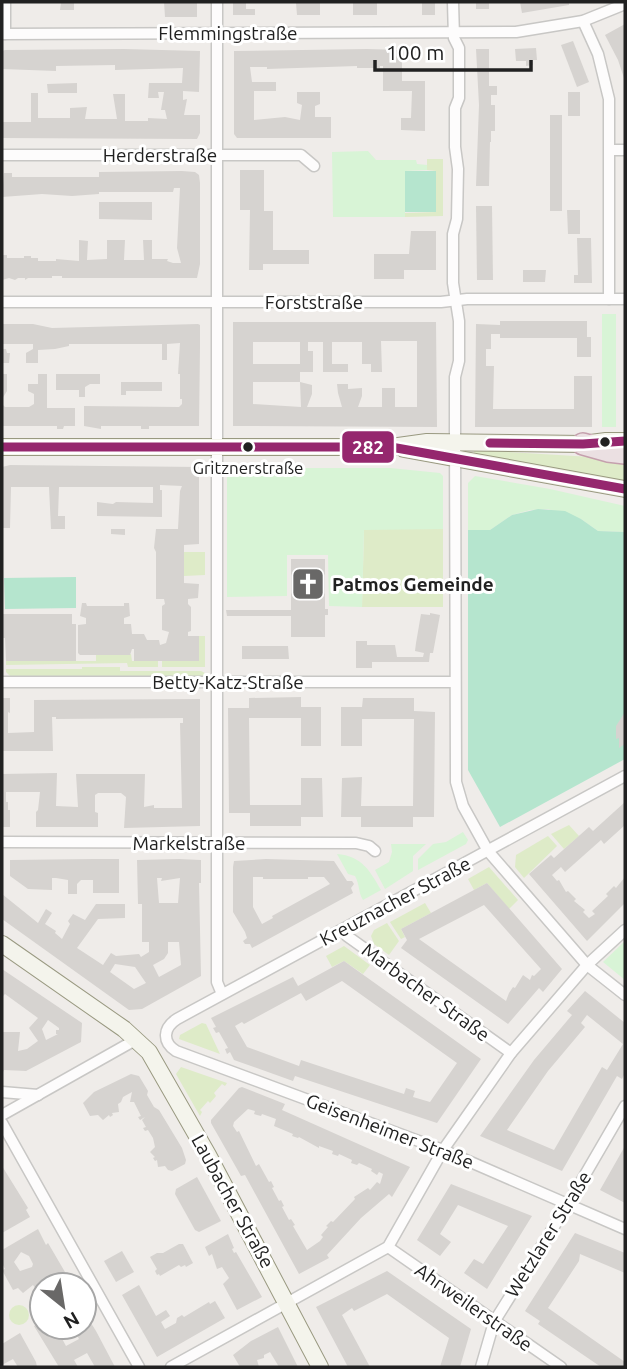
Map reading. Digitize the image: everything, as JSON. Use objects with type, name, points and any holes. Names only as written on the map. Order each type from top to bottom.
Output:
[{"type":"highway","points":[[583,444],[625,453]]},
{"type":"main road","points":[[2,447],[391,447],[427,442],[583,444],[625,441]]},
{"type":"main road","points":[[391,447],[625,489]]},
{"type":"main road","name":"Laubacher Straße","points":[[2,944],[137,1039],[149,1052],[320,1367]]},
{"type":"street","points":[[3,34],[5,2]]},
{"type":"street","points":[[217,2],[217,982],[222,994]]},
{"type":"street","points":[[453,2],[454,32],[459,48],[455,146],[458,169],[457,219],[453,234],[453,283],[459,361],[455,377],[454,460],[456,782],[463,806],[488,851],[587,965],[625,995]]},
{"type":"street","name":"Flemmingstraße","points":[[3,34],[516,32],[583,22],[625,4]]},
{"type":"street","points":[[583,22],[598,54],[609,99],[609,299]]},
{"type":"street","points":[[610,150],[625,150]]},
{"type":"street","name":"Herderstraße","points":[[2,155],[301,155],[314,166]]},
{"type":"street","name":"Forststraße","points":[[2,302],[625,299]]},
{"type":"street","name":"Betty-Katz-Straße","points":[[2,682],[454,682]]},
{"type":"street","name":"Kreuznacher Straße","points":[[167,1029],[174,1021],[222,994],[625,776]]},
{"type":"street","name":"Markelstraße","points":[[2,842],[356,843],[369,846],[375,851]]},
{"type":"street","name":"Marbacher Straße","points":[[344,929],[347,936],[511,1053]]},
{"type":"street","points":[[172,1367],[388,1247],[443,1150],[511,1053],[587,965],[625,930]]},
{"type":"street","name":"Geisenheimer Straße","points":[[167,1029],[166,1041],[176,1051],[443,1150],[625,1229]]},
{"type":"street","points":[[2,1115],[137,1039]]},
{"type":"street","points":[[2,1092],[38,1094]]},
{"type":"street","name":"Wetzlarer Straße","points":[[481,1367],[494,1322],[569,1204],[625,1106]]},
{"type":"street","points":[[2,1124],[139,1367]]},
{"type":"street","name":"Ahrweilerstraße","points":[[388,1247],[561,1367]]},
{"type":"green space","points":[[368,151],[376,160],[416,160],[417,164],[427,165],[427,170],[405,171],[405,217],[333,217],[332,152]]},
{"type":"green space","points":[[427,159],[443,159],[443,216],[405,217],[405,213],[436,212],[436,171],[427,170]]},
{"type":"green space","points":[[405,171],[436,171],[436,212],[405,212]]},
{"type":"green space","points":[[602,314],[616,314],[616,427],[602,427]]},
{"type":"green space","points":[[474,450],[625,459],[625,482],[474,455]]},
{"type":"green space","points":[[227,468],[390,468],[440,473],[443,476],[443,529],[364,530],[362,607],[329,606],[328,555],[287,555],[287,596],[227,597]]},
{"type":"green space","points":[[475,476],[625,506],[625,532],[598,531],[581,519],[548,509],[512,515],[490,530],[468,530],[468,483]]},
{"type":"green space","points":[[380,507],[443,527],[443,607],[362,607],[364,530]]},
{"type":"green space","points":[[538,509],[565,511],[598,531],[625,532],[625,759],[500,827],[468,770],[468,530],[490,530],[512,515]]},
{"type":"green space","points":[[184,552],[205,552],[205,575],[184,576]]},
{"type":"green space","points":[[76,577],[76,608],[5,609],[4,578]]},
{"type":"green space","points":[[199,636],[205,636],[205,667],[162,667],[162,661],[198,661]]},
{"type":"green space","points":[[131,654],[132,661],[158,661],[158,667],[128,667],[127,663],[6,665],[6,661],[96,661],[96,655]]},
{"type":"green space","points":[[120,667],[120,671],[205,673],[204,676],[10,676],[6,672],[6,669]]},
{"type":"green space","points":[[569,825],[579,836],[564,849],[551,834]]},
{"type":"green space","points":[[463,832],[468,840],[466,844],[418,870],[418,859],[433,844],[446,842]]},
{"type":"green space","points":[[548,836],[557,846],[524,878],[515,867],[516,855]]},
{"type":"green space","points":[[391,844],[426,844],[413,856],[413,871],[385,889],[375,870],[389,862]]},
{"type":"green space","points":[[337,854],[359,861],[381,890],[363,900],[355,876],[348,874]]},
{"type":"green space","points":[[489,867],[518,900],[509,909],[487,883],[474,890],[468,879]]},
{"type":"green space","points":[[425,903],[431,913],[401,929],[405,937],[401,939],[390,922]]},
{"type":"green space","points":[[387,923],[399,941],[389,955],[374,944],[371,936],[374,930]]},
{"type":"green space","points":[[625,941],[625,980],[603,962]]},
{"type":"green space","points":[[344,946],[370,965],[363,974],[344,961],[332,967],[326,956]]},
{"type":"green space","points":[[202,1023],[206,1024],[220,1054],[179,1039],[180,1035]]},
{"type":"green space","points":[[181,1067],[227,1083],[225,1086],[222,1084],[214,1093],[216,1096],[200,1110],[200,1116],[176,1074]]},
{"type":"green space","points":[[19,1305],[26,1308],[26,1322],[19,1325],[12,1322],[9,1315],[12,1308]]},
{"type":"building","points":[[61,2],[74,2],[74,10],[60,10]]},
{"type":"building","points":[[164,2],[197,2],[197,17],[165,17]]},
{"type":"building","points":[[233,2],[246,2],[246,9],[255,9],[255,15],[233,15]]},
{"type":"building","points":[[377,2],[377,15],[353,15],[353,3]]},
{"type":"building","points":[[422,2],[435,2],[435,15],[422,15]]},
{"type":"building","points":[[476,2],[489,2],[489,9],[476,9]]},
{"type":"building","points":[[520,2],[569,2],[569,5],[522,13]]},
{"type":"building","points":[[296,3],[320,3],[320,15],[297,15]]},
{"type":"building","points":[[625,24],[625,78],[624,78],[605,35]]},
{"type":"building","points":[[573,41],[589,82],[577,87],[561,45]]},
{"type":"building","points":[[536,48],[537,60],[533,60],[533,65],[526,66],[526,61],[516,61],[515,49]]},
{"type":"building","points":[[476,49],[489,49],[489,86],[497,86],[497,95],[491,95],[491,105],[495,105],[495,131],[491,131],[489,186],[476,186],[479,105]]},
{"type":"building","points":[[5,50],[200,51],[199,92],[183,91],[183,100],[187,99],[184,115],[200,115],[200,133],[197,139],[2,138],[2,122],[31,122],[31,93],[38,93],[38,118],[70,118],[70,108],[87,107],[85,119],[117,119],[113,94],[125,94],[125,121],[167,119],[165,110],[161,110],[164,92],[158,92],[159,98],[148,98],[149,83],[182,83],[183,68],[115,70],[115,65],[56,66],[56,71],[2,69],[2,51]]},
{"type":"building","points":[[402,50],[402,81],[425,81],[425,131],[401,130],[401,118],[411,118],[412,91],[383,91],[383,66],[267,69],[250,67],[252,82],[276,82],[276,91],[254,91],[254,120],[285,117],[300,120],[302,105],[297,103],[297,92],[320,92],[320,104],[315,106],[315,117],[331,117],[331,138],[237,138],[234,134],[234,51]]},
{"type":"building","points":[[77,83],[77,93],[48,93],[47,84]]},
{"type":"building","points":[[568,92],[580,92],[580,116],[568,116]]},
{"type":"building","points":[[550,115],[562,115],[562,211],[550,211]]},
{"type":"building","points":[[240,170],[264,170],[264,211],[273,211],[273,250],[309,250],[309,264],[263,264],[263,270],[249,270],[250,210],[240,210]]},
{"type":"building","points":[[182,171],[199,175],[200,264],[197,278],[52,276],[2,280],[2,255],[7,255],[7,258],[31,256],[38,258],[38,261],[79,261],[79,240],[88,241],[87,260],[107,259],[107,240],[125,240],[124,260],[144,260],[143,240],[152,240],[152,259],[168,259],[167,261],[173,263],[181,263],[177,248],[180,188],[174,188],[173,192],[99,192],[72,196],[42,194],[2,197],[4,173],[12,173],[12,177],[99,177],[99,172]]},
{"type":"building","points":[[99,202],[152,202],[152,220],[99,219]]},
{"type":"building","points":[[476,206],[492,206],[493,280],[477,280]]},
{"type":"building","points":[[567,210],[580,210],[580,234],[568,234]]},
{"type":"building","points":[[411,231],[436,231],[436,270],[404,270],[404,279],[374,279],[374,254],[409,254]]},
{"type":"building","points":[[577,238],[591,238],[592,283],[574,283],[574,275],[578,275]]},
{"type":"building","points":[[523,270],[546,270],[545,282],[523,282]]},
{"type":"building","points":[[500,321],[587,321],[587,337],[591,337],[591,357],[577,357],[577,338],[500,338],[500,334],[491,334],[491,349],[486,349],[486,366],[494,366],[493,409],[574,409],[574,376],[592,376],[592,427],[475,427],[476,324],[500,325]]},
{"type":"building","points":[[233,322],[436,322],[437,427],[233,426]],"holes":[[[381,341],[417,341],[417,407],[395,407],[395,388],[382,388],[382,407],[358,407],[362,388],[348,389],[348,384],[337,384],[342,407],[307,407],[312,385],[300,382],[300,372],[313,372],[313,351],[308,351],[308,342],[323,342],[323,372],[348,372],[348,364],[332,364],[332,342],[362,342],[362,364],[371,364],[371,372],[382,372]],[[253,342],[300,342],[300,364],[253,364]],[[253,382],[300,382],[301,407],[253,404]]]},
{"type":"building","points":[[3,324],[33,324],[52,328],[200,325],[199,426],[149,426],[149,429],[141,429],[141,426],[101,426],[101,429],[84,426],[84,406],[179,407],[182,404],[178,374],[180,343],[167,344],[167,360],[162,360],[162,344],[69,344],[55,349],[38,350],[38,363],[26,363],[26,353],[33,349],[33,344],[2,344]]},
{"type":"building","points":[[2,349],[10,353],[9,363],[2,363]]},
{"type":"building","points":[[2,374],[7,374],[7,391],[2,399]]},
{"type":"building","points":[[38,374],[47,374],[47,408],[75,408],[75,426],[57,429],[57,426],[2,426],[2,404],[5,407],[29,407],[34,404],[34,394],[28,391],[28,384],[38,384]]},
{"type":"building","points":[[56,374],[100,374],[100,384],[85,387],[85,397],[79,397],[79,390],[56,390]]},
{"type":"building","points":[[121,382],[162,382],[162,391],[126,391],[126,395],[121,395]]},
{"type":"building","points":[[2,467],[199,467],[199,544],[184,545],[184,583],[199,584],[198,598],[188,599],[191,607],[191,631],[188,636],[199,636],[199,661],[134,661],[134,649],[130,655],[78,653],[78,625],[86,624],[86,618],[80,616],[82,603],[87,606],[124,606],[124,603],[129,603],[130,616],[124,618],[124,624],[131,624],[132,634],[144,634],[147,640],[159,640],[160,645],[166,643],[169,632],[162,630],[164,599],[156,599],[154,548],[156,529],[178,529],[182,486],[160,485],[162,517],[97,516],[97,502],[153,503],[153,487],[59,487],[58,516],[65,516],[65,529],[51,529],[49,487],[11,487],[10,528],[2,528]]},
{"type":"building","points":[[111,529],[125,529],[125,535],[111,534]]},
{"type":"building","name":"Patmos Gemeinde","points":[[291,559],[325,559],[325,609],[328,609],[328,615],[325,615],[325,637],[291,637],[291,616],[227,616],[226,610],[291,610]]},
{"type":"building","points":[[2,614],[72,614],[72,624],[76,624],[76,661],[6,661]]},
{"type":"building","points":[[421,614],[440,615],[429,662],[372,662],[372,668],[356,668],[356,641],[367,641],[367,645],[395,645],[397,657],[423,657],[424,653],[415,651],[416,643]]},
{"type":"building","points":[[242,646],[288,646],[289,659],[242,659]]},
{"type":"building","points":[[301,697],[301,707],[321,707],[321,746],[301,746],[301,718],[249,718],[250,805],[301,805],[301,778],[322,778],[323,817],[301,817],[301,826],[250,826],[250,813],[229,813],[228,708],[249,708],[249,698]]},
{"type":"building","points":[[2,698],[10,698],[8,733],[34,732],[34,700],[200,699],[200,826],[124,828],[126,797],[121,793],[98,793],[95,795],[95,812],[98,813],[98,827],[36,827],[40,792],[6,792],[10,827],[2,827],[2,774],[57,773],[56,806],[78,807],[76,774],[145,774],[144,807],[154,805],[154,808],[182,808],[180,723],[183,723],[183,718],[52,717],[53,751],[2,751]]},
{"type":"building","points":[[363,698],[414,698],[414,711],[435,712],[434,817],[413,817],[413,827],[361,827],[361,817],[341,817],[342,778],[362,777],[361,806],[413,806],[414,719],[362,719],[362,746],[341,746],[341,707],[362,707]]},
{"type":"building","points":[[625,712],[625,744],[619,748],[616,726]]},
{"type":"building","points":[[625,802],[625,825],[604,844],[601,840],[565,872],[561,867],[552,875],[559,880],[566,892],[576,899],[574,901],[585,910],[583,912],[589,918],[595,914],[592,911],[608,896],[606,894],[614,886],[616,888],[625,877],[625,903],[587,941],[529,874],[551,855],[554,858],[589,827],[593,831]]},
{"type":"building","points":[[119,859],[119,893],[93,893],[93,880],[81,880],[77,884],[77,894],[68,894],[68,880],[56,878],[52,878],[52,890],[28,889],[10,876],[10,860]]},
{"type":"building","points":[[137,860],[201,860],[201,976],[142,1009],[129,1010],[2,919],[2,894],[38,923],[46,909],[52,913],[45,924],[62,939],[73,914],[85,920],[96,904],[125,904],[125,918],[98,919],[77,948],[103,965],[111,953],[116,956],[139,954],[141,957],[149,952],[149,942],[142,942],[142,904],[138,904]],"holes":[[[157,878],[162,878],[161,881],[180,878],[178,903],[159,903]],[[168,942],[179,942],[181,965],[159,977],[153,965],[164,959],[168,953]],[[115,964],[135,967],[146,983],[134,989],[110,972]]]},
{"type":"building","points":[[234,861],[334,861],[347,881],[354,884],[351,888],[353,893],[252,948],[243,941],[247,938],[245,932],[233,912]],"holes":[[[253,877],[324,877],[330,884],[262,924],[253,907]]]},
{"type":"building","points":[[487,883],[562,969],[543,992],[539,988],[508,1024],[401,948],[407,940],[401,929]],"holes":[[[484,905],[541,969],[532,975],[530,980],[523,975],[506,1001],[419,939]]]},
{"type":"building","points":[[344,961],[481,1059],[437,1123],[295,1076],[293,1081],[234,1060],[230,1052],[227,1054],[225,1049],[228,1048],[219,1032],[216,1033],[213,1028],[216,1027],[211,1018],[293,977],[298,986]],"holes":[[[342,981],[457,1063],[430,1102],[413,1097],[415,1091],[406,1088],[404,1094],[301,1060],[299,1066],[247,1047],[235,1026],[242,1022],[244,1024],[301,993],[306,1001]]]},
{"type":"building","points":[[2,969],[82,1023],[81,1042],[26,1071],[4,1070],[2,1074],[2,1032],[20,1032],[18,1051],[27,1049],[38,1041],[29,1028],[38,1018],[5,994],[2,997]],"holes":[[[48,1020],[59,1028],[56,1030],[58,1034],[46,1040],[42,1029]]]},
{"type":"building","points":[[585,991],[625,1023],[625,1073],[622,1079],[617,1076],[562,1171],[480,1136],[534,1060],[572,1015],[567,1011]],"holes":[[[587,1015],[623,1044],[607,1070],[602,1067],[554,1150],[507,1130],[548,1071],[585,1027],[581,1023]]]},
{"type":"building","points":[[131,1074],[139,1076],[154,1107],[159,1110],[182,1148],[185,1164],[172,1171],[165,1166],[158,1167],[157,1160],[153,1158],[155,1157],[150,1152],[155,1147],[153,1138],[148,1130],[143,1128],[146,1127],[142,1120],[145,1117],[140,1120],[138,1117],[141,1116],[134,1102],[130,1102],[132,1092],[118,1104],[119,1112],[112,1113],[113,1115],[103,1120],[98,1115],[90,1116],[83,1103],[94,1092]]},
{"type":"building","points":[[239,1088],[285,1104],[282,1110],[410,1167],[392,1197],[389,1194],[361,1218],[327,1255],[329,1258],[299,1274],[245,1175],[241,1176],[211,1123]],"holes":[[[248,1109],[255,1111],[254,1114],[276,1119],[274,1126],[293,1134],[292,1136],[333,1151],[332,1154],[339,1154],[352,1160],[351,1163],[359,1163],[372,1169],[377,1175],[379,1172],[383,1174],[380,1184],[377,1182],[370,1190],[368,1188],[354,1197],[333,1222],[326,1226],[328,1227],[321,1235],[323,1237],[320,1241],[307,1250],[272,1188],[274,1187],[271,1181],[269,1182],[259,1164],[256,1166],[239,1131],[233,1126]]]},
{"type":"building","points":[[625,1146],[624,1185],[625,1203],[600,1190]]},
{"type":"building","points":[[2,1166],[28,1208],[26,1210],[30,1217],[2,1233]]},
{"type":"building","points":[[197,1177],[221,1221],[199,1232],[195,1230],[175,1194],[176,1189]]},
{"type":"building","points":[[451,1184],[532,1216],[487,1289],[464,1273],[474,1259],[483,1264],[508,1226],[458,1205],[440,1234],[451,1242],[440,1256],[417,1240]]},
{"type":"building","points":[[38,1229],[64,1271],[28,1271],[28,1289],[23,1293],[18,1288],[13,1290],[2,1270],[5,1269],[2,1250]],"holes":[[[21,1252],[29,1256],[32,1267],[20,1271],[14,1262]]]},
{"type":"building","points":[[575,1233],[625,1253],[625,1273],[580,1254],[579,1261],[548,1308],[625,1362],[625,1367],[601,1367],[538,1324],[540,1321],[525,1311]]},
{"type":"building","points":[[228,1234],[234,1253],[236,1252],[262,1297],[237,1310],[223,1284],[229,1278],[222,1267],[217,1269],[212,1254],[209,1256],[205,1247]]},
{"type":"building","points":[[183,1244],[193,1263],[186,1267],[179,1265],[160,1276],[157,1275],[157,1269],[150,1257]]},
{"type":"building","points":[[122,1251],[134,1272],[116,1282],[104,1261]]},
{"type":"building","points":[[387,1271],[471,1329],[460,1367],[440,1367],[449,1338],[387,1294],[354,1311],[352,1308],[342,1315],[370,1367],[348,1367],[316,1307]]},
{"type":"building","points":[[139,1285],[156,1316],[166,1310],[170,1316],[161,1322],[165,1329],[176,1323],[177,1318],[182,1315],[184,1317],[209,1302],[210,1304],[215,1301],[225,1318],[157,1357],[122,1295]]},
{"type":"building","points":[[278,1327],[298,1367],[279,1367],[270,1352],[257,1360],[259,1367],[240,1367],[233,1355],[251,1341]]},
{"type":"building","points":[[20,1333],[37,1367],[18,1367],[13,1359],[2,1365],[2,1344]]},
{"type":"building","points":[[98,1335],[115,1367],[95,1367],[87,1353],[74,1360],[78,1367],[59,1367],[43,1341],[63,1341],[66,1346],[75,1341],[98,1341]]},
{"type":"transit line","name":"282","points":[[490,443],[583,444],[625,441]]},
{"type":"transit line","name":"282","points":[[2,447],[391,447],[625,489]]},
{"type":"place","name":"Gritznerstraße","points":[[248,447]]},
{"type":"place","name":"Patmos Gemeinde","points":[[308,584]]}]
